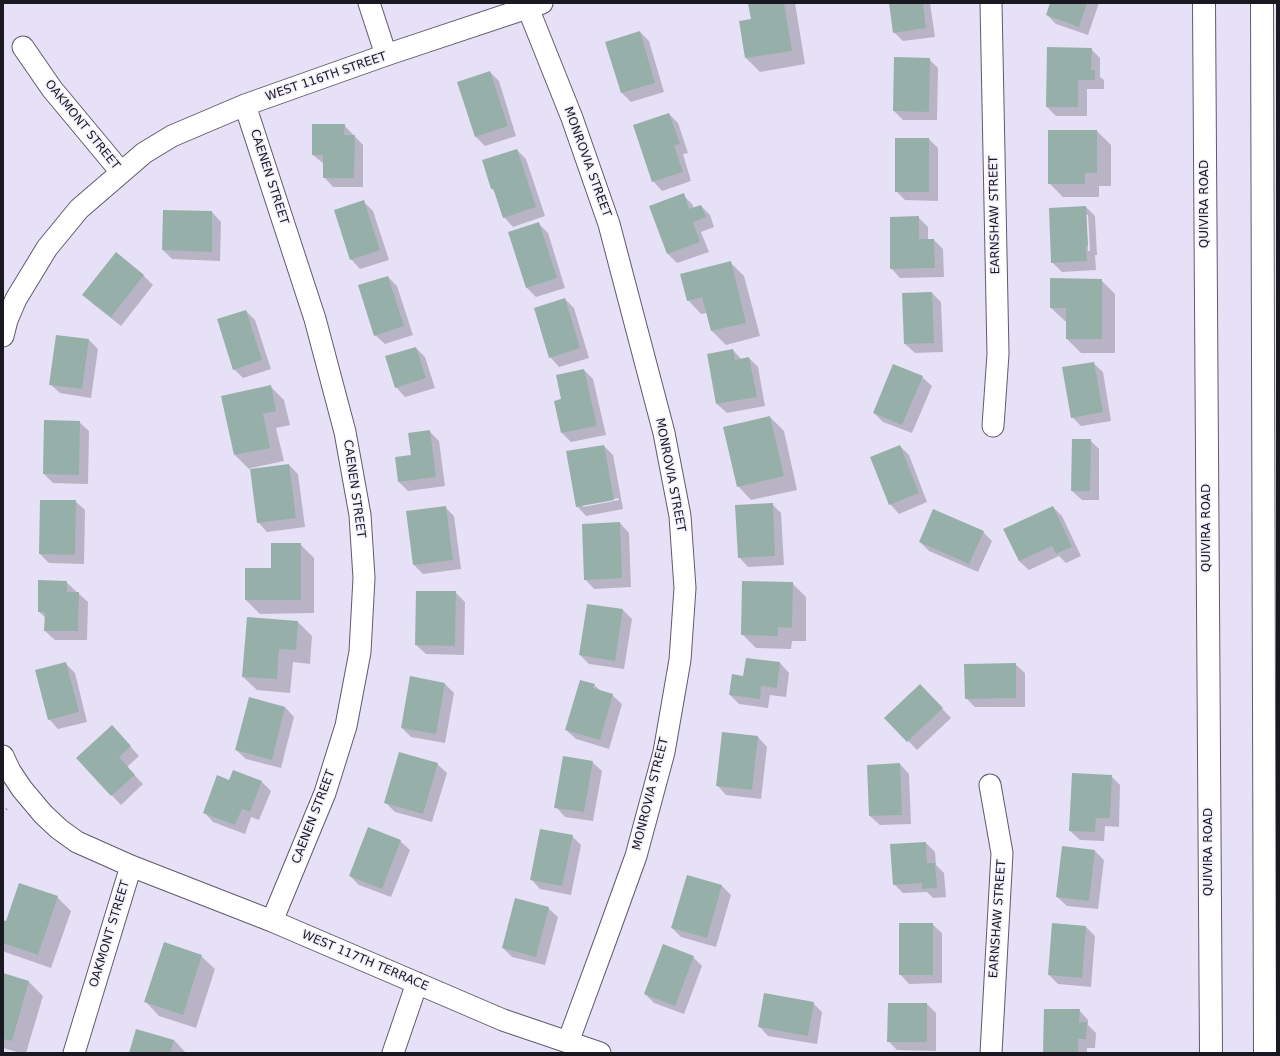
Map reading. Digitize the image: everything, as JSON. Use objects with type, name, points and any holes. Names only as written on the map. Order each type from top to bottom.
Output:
[{"type":"main road","name":"QUIVIRA ROAD","points":[[1204,3],[1211,1053]]},
{"type":"main road","points":[[1262,3],[1265,1053]]},
{"type":"street","points":[[369,3],[386,55]]},
{"type":"street","name":"EARNSHAW STREET","points":[[992,3],[998,354],[993,426]]},
{"type":"street","name":"WEST 116TH STREET","points":[[120,172],[144,153],[172,136],[245,105],[386,55],[535,5]]},
{"type":"street","name":"MONROVIA STREET","points":[[535,5],[609,224],[664,433],[680,516],[685,588],[680,660],[664,752],[636,856],[568,1042]]},
{"type":"street","name":"OAKMONT STREET","points":[[3,336],[7,320],[16,299],[47,248],[79,209],[120,172],[52,89],[23,47]]},
{"type":"street","name":"CAENEN STREET","points":[[245,105],[316,319],[345,432],[360,515],[364,578],[360,652],[346,726],[325,793],[272,921]]},
{"type":"street","name":"OAKMONT STREET","points":[[3,756],[10,771],[22,789],[43,814],[59,829],[77,842],[131,866],[74,1053]]},
{"type":"street","name":"EARNSHAW STREET","points":[[990,785],[1002,853],[991,1053]]},
{"type":"street","name":"WEST 117TH TERRACE","points":[[131,866],[272,921],[503,1020],[600,1053]]},
{"type":"street","points":[[393,1053],[417,983]]},
{"type":"building","points":[[748,3],[784,3],[792,51],[745,58],[739,21],[751,19]]},
{"type":"building","points":[[889,3],[923,3],[926,28],[893,33]]},
{"type":"building","points":[[1050,3],[1087,3],[1079,27],[1046,15]]},
{"type":"building","points":[[640,31],[655,83],[621,93],[605,42]]},
{"type":"building","points":[[1047,47],[1092,48],[1091,70],[1095,70],[1095,80],[1078,80],[1078,107],[1046,107]]},
{"type":"building","points":[[894,57],[930,58],[929,112],[893,111]]},
{"type":"building","points":[[490,71],[508,126],[475,137],[457,82]]},
{"type":"building","points":[[669,113],[680,144],[674,145],[683,172],[652,182],[633,125]]},
{"type":"building","points":[[312,124],[345,124],[344,135],[355,135],[354,178],[323,178],[323,155],[312,155]]},
{"type":"building","points":[[1048,130],[1097,130],[1097,173],[1085,173],[1085,184],[1048,184]]},
{"type":"building","points":[[895,138],[929,138],[929,192],[895,192]]},
{"type":"building","points":[[517,149],[536,207],[503,218],[493,188],[491,189],[482,160]]},
{"type":"building","points":[[684,193],[689,209],[701,205],[706,217],[693,222],[700,242],[667,254],[649,206]]},
{"type":"building","points":[[364,200],[380,250],[350,260],[334,210]]},
{"type":"building","points":[[1086,206],[1088,246],[1086,246],[1087,261],[1051,263],[1049,208]]},
{"type":"building","points":[[163,210],[212,211],[212,252],[162,250]]},
{"type":"building","points":[[919,216],[919,239],[934,239],[935,268],[890,269],[890,217]]},
{"type":"building","points":[[539,222],[557,278],[526,288],[508,232]]},
{"type":"building","points":[[116,252],[144,275],[111,317],[82,295]]},
{"type":"building","points":[[731,261],[746,323],[711,331],[702,297],[687,301],[680,274]]},
{"type":"building","points":[[388,276],[404,326],[374,336],[358,285]]},
{"type":"building","points":[[1050,278],[1102,279],[1102,339],[1066,339],[1066,308],[1050,308]]},
{"type":"building","points":[[932,292],[934,343],[904,344],[902,293]]},
{"type":"building","points":[[565,298],[580,348],[549,358],[534,308]]},
{"type":"building","points":[[246,310],[262,360],[233,370],[217,319]]},
{"type":"building","points":[[56,335],[89,339],[82,389],[49,385]]},
{"type":"building","points":[[416,347],[426,378],[395,388],[385,356]]},
{"type":"building","points":[[733,349],[735,360],[749,357],[757,397],[716,404],[707,354]]},
{"type":"building","points":[[1094,362],[1103,412],[1071,418],[1062,367]]},
{"type":"building","points":[[893,364],[923,376],[902,425],[873,413]]},
{"type":"building","points":[[584,369],[597,426],[561,433],[554,401],[561,399],[556,375]]},
{"type":"building","points":[[271,385],[276,411],[263,414],[270,448],[234,455],[221,396]]},
{"type":"building","points":[[770,416],[784,476],[737,487],[723,427]]},
{"type":"building","points":[[44,420],[80,421],[79,475],[43,474]]},
{"type":"building","points":[[430,430],[436,477],[398,482],[395,457],[411,455],[408,433]]},
{"type":"building","points":[[1072,439],[1091,439],[1090,491],[1071,491]]},
{"type":"building","points":[[604,445],[614,500],[576,507],[566,451]]},
{"type":"building","points":[[900,445],[919,493],[889,505],[870,457]]},
{"type":"building","points":[[289,464],[296,518],[257,523],[250,469]]},
{"type":"building","points":[[40,500],[76,500],[75,555],[39,554]]},
{"type":"building","points":[[773,503],[775,556],[738,558],[735,505]]},
{"type":"building","points":[[446,506],[453,560],[413,565],[406,511]]},
{"type":"building","points":[[1053,506],[1072,547],[1056,554],[1052,546],[1019,561],[1003,529]]},
{"type":"building","points":[[933,509],[984,531],[969,564],[919,542]]},
{"type":"building","points":[[620,522],[622,578],[584,580],[582,524]]},
{"type":"building","points":[[271,543],[301,543],[301,600],[245,600],[245,568],[271,568]]},
{"type":"building","points":[[38,580],[67,581],[67,592],[79,592],[78,631],[44,631],[45,612],[38,612]]},
{"type":"building","points":[[742,581],[793,582],[792,628],[778,627],[778,636],[741,635]]},
{"type":"building","points":[[416,591],[456,591],[455,646],[415,645]]},
{"type":"building","points":[[587,604],[623,609],[615,661],[579,655]]},
{"type":"building","points":[[247,617],[298,621],[296,650],[279,649],[277,679],[242,677]]},
{"type":"building","points":[[746,658],[780,662],[777,688],[761,686],[760,699],[729,695],[732,674],[743,676]]},
{"type":"building","points":[[66,662],[79,712],[48,720],[35,670]]},
{"type":"building","points":[[1016,663],[1016,698],[965,699],[964,664]]},
{"type":"building","points":[[410,676],[445,683],[436,734],[401,728]]},
{"type":"building","points":[[580,680],[595,684],[593,688],[613,694],[600,740],[565,730]]},
{"type":"building","points":[[920,684],[943,708],[907,742],[884,718]]},
{"type":"building","points":[[249,697],[285,707],[272,760],[235,750]]},
{"type":"building","points":[[112,725],[131,746],[119,757],[135,775],[111,796],[76,758]]},
{"type":"building","points":[[722,732],[758,736],[752,790],[716,786]]},
{"type":"building","points":[[399,752],[438,763],[423,814],[384,803]]},
{"type":"building","points":[[563,756],[593,761],[584,812],[554,808]]},
{"type":"building","points":[[900,763],[902,815],[869,816],[867,765]]},
{"type":"building","points":[[233,770],[262,781],[250,812],[242,809],[235,825],[203,813],[217,775],[229,780]]},
{"type":"building","points":[[1072,773],[1112,775],[1110,818],[1096,818],[1095,832],[1069,831]]},
{"type":"building","points":[[368,827],[401,840],[382,889],[349,876]]},
{"type":"building","points":[[540,829],[573,835],[562,886],[530,880]]},
{"type":"building","points":[[926,842],[927,863],[935,863],[937,888],[922,889],[922,883],[893,885],[890,844]]},
{"type":"building","points":[[1062,846],[1095,850],[1089,901],[1056,897]]},
{"type":"building","points":[[687,875],[722,885],[707,938],[671,928]]},
{"type":"building","points":[[19,883],[58,896],[38,955],[3,943],[3,920],[6,921]]},
{"type":"building","points":[[515,898],[549,907],[536,957],[502,948]]},
{"type":"building","points":[[899,923],[933,923],[933,975],[899,975]]},
{"type":"building","points":[[1052,923],[1086,926],[1082,978],[1048,975]]},
{"type":"building","points":[[164,942],[202,955],[183,1015],[144,1002]]},
{"type":"building","points":[[663,944],[694,956],[675,1006],[644,994]]},
{"type":"building","points":[[3,973],[29,981],[12,1041],[3,1039]]},
{"type":"building","points":[[764,993],[814,1002],[808,1036],[758,1027]]},
{"type":"building","points":[[888,1003],[927,1003],[927,1042],[887,1042]]},
{"type":"building","points":[[1044,1009],[1080,1009],[1079,1022],[1087,1022],[1086,1039],[1078,1039],[1078,1053],[1043,1053]]},
{"type":"building","points":[[136,1029],[174,1040],[170,1053],[129,1053]]}]
